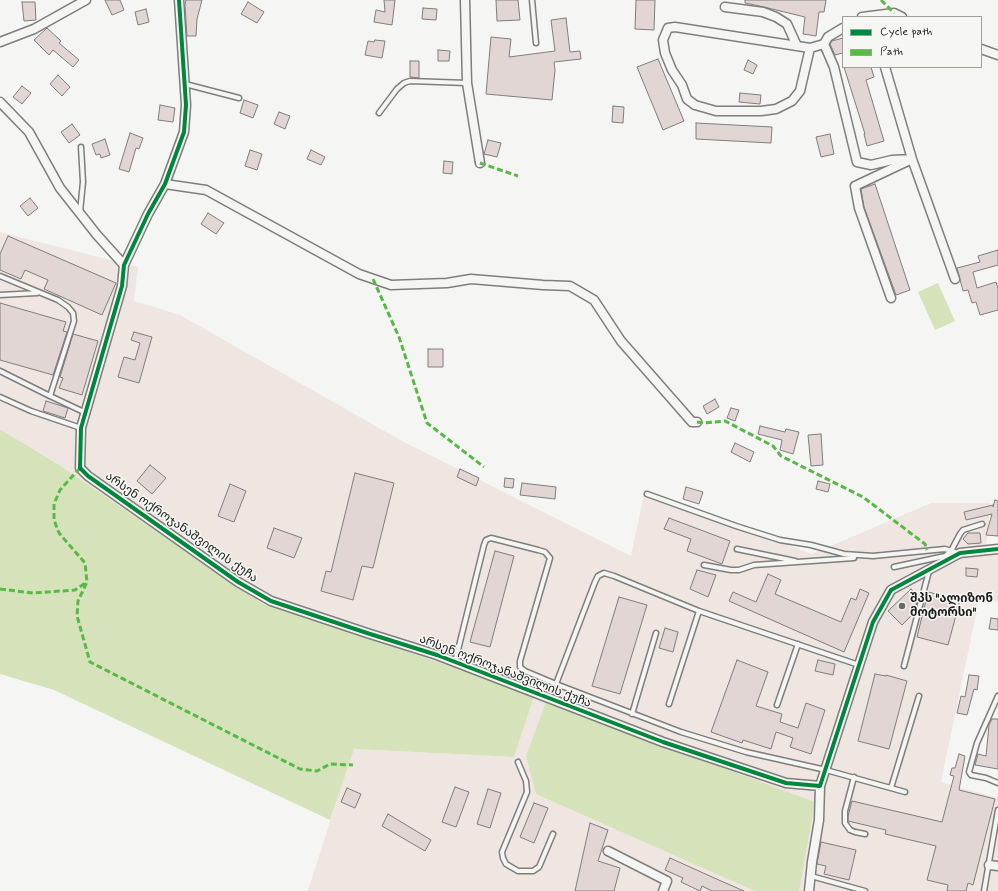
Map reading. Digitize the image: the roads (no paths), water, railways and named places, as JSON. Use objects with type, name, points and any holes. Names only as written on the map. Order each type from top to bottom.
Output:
[{"type":"street","points":[[0,42],[34,29],[86,0]]},
{"type":"street","name":"არსენ ოქროჯანაშვილის ქუჩა","points":[[179,0],[186,105],[184,132],[165,184],[148,214],[124,265],[122,286],[81,428],[80,468],[88,476],[238,582],[272,601],[455,662],[663,742],[786,782],[820,786]]},
{"type":"street","points":[[465,0],[467,83],[480,162]]},
{"type":"street","points":[[725,7],[763,12],[776,17],[787,24],[797,46]]},
{"type":"street","points":[[883,16],[894,13],[900,16]]},
{"type":"street","points":[[810,48],[800,91],[792,101],[776,109],[761,111],[716,111],[695,105],[687,99],[682,85],[672,70],[665,52],[663,40],[668,28],[675,27],[810,48],[824,44],[828,37],[842,29]]},
{"type":"street","points":[[824,44],[834,67],[857,162],[870,165],[892,160],[912,159]]},
{"type":"street","points":[[982,49],[998,55]]},
{"type":"street","points":[[885,68],[912,159],[955,279]]},
{"type":"street","points":[[0,102],[28,132],[60,188],[97,235],[124,265]]},
{"type":"street","points":[[891,298],[859,208],[855,186],[912,159]]},
{"type":"street","points":[[165,184],[206,190],[359,274],[391,285],[447,283],[471,279],[570,286],[594,300],[622,342],[692,422],[697,422]]},
{"type":"street","points":[[809,891],[819,820],[820,786],[873,622],[891,590],[960,553],[998,549]]},
{"type":"street","points":[[608,851],[667,881],[663,891]]},
{"type":"street","points":[[988,866],[998,866]]},
{"type":"lane","points":[[532,0],[536,43]]},
{"type":"lane","points":[[379,113],[397,89],[404,83],[410,81],[467,83]]},
{"type":"lane","points":[[185,84],[239,98]]},
{"type":"lane","points":[[80,213],[83,182],[81,147]]},
{"type":"lane","points":[[0,276],[58,300],[68,307],[73,313],[74,321],[50,396]]},
{"type":"lane","points":[[0,295],[40,293]]},
{"type":"lane","points":[[0,371],[86,413]]},
{"type":"lane","points":[[0,398],[31,411],[81,428]]},
{"type":"lane","points":[[647,494],[780,540],[811,545],[844,554],[873,556]]},
{"type":"lane","points":[[894,567],[945,556],[951,551],[963,530],[982,524]]},
{"type":"lane","points":[[455,662],[486,540],[491,538],[545,552],[550,558],[520,661],[520,667],[525,671],[681,732],[738,750],[854,777],[905,792]]},
{"type":"lane","points":[[737,549],[799,562]]},
{"type":"lane","points":[[704,565],[739,570],[754,565],[873,556],[928,550],[945,549],[960,553]]},
{"type":"lane","points":[[904,666],[930,569]]},
{"type":"lane","points":[[556,684],[595,582],[598,576],[604,573],[699,611],[859,665]]},
{"type":"lane","points":[[669,704],[699,611]]},
{"type":"lane","points":[[632,714],[656,633]]},
{"type":"lane","points":[[777,705],[798,644]]},
{"type":"lane","points":[[892,788],[919,696]]},
{"type":"lane","points":[[998,696],[977,743],[969,772],[971,775],[986,778],[998,783]]},
{"type":"lane","points":[[518,762],[526,781],[527,792],[502,852],[506,864],[518,871],[533,871],[539,867],[553,834]]},
{"type":"lane","points":[[854,777],[845,811],[845,823],[850,830],[865,834]]},
{"type":"lane","points":[[984,891],[998,810]]},
{"type":"lane","points":[[811,876],[865,891]]},
{"type":"place","name":"შპს \"ალიზონ მოტორსი\"","points":[[902,606]]}]
